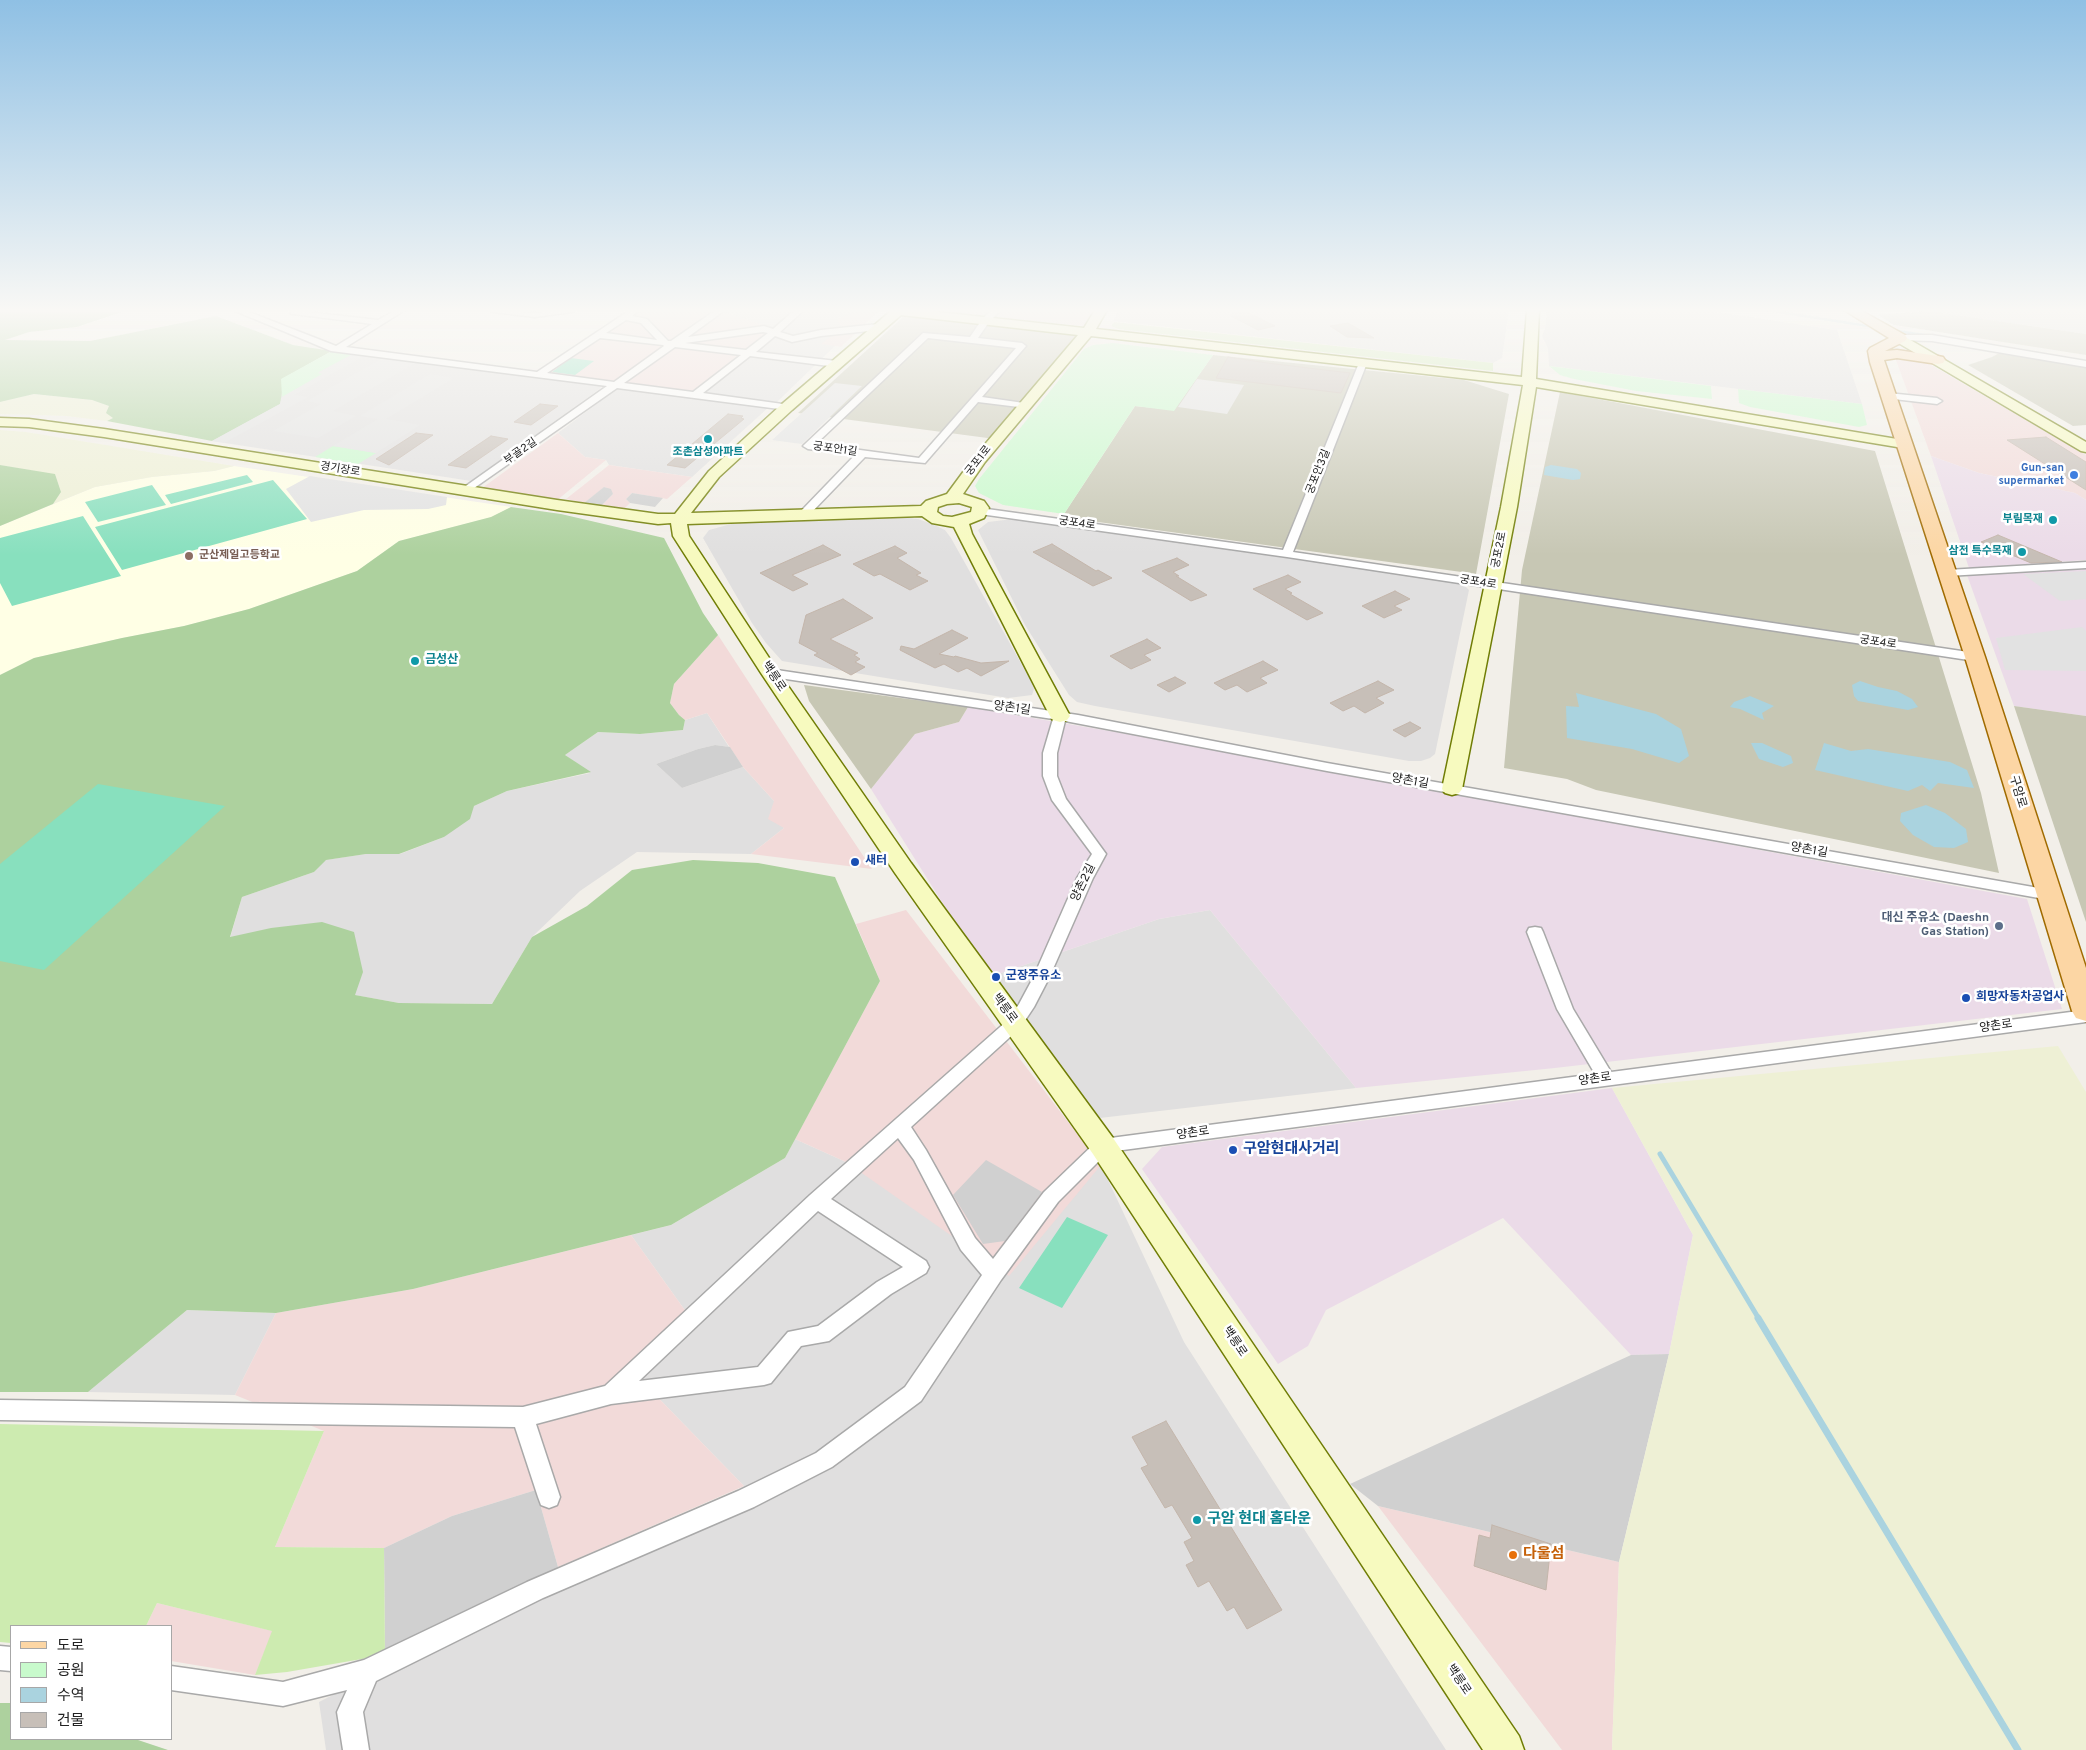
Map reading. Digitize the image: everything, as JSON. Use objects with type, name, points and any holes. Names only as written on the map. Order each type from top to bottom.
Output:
[{"type":"main road","name":"구암로","points":[[1887,392],[1975,657],[2086,1011]]},
{"type":"street","name":"부골2길","points":[[467,490],[607,392]]},
{"type":"street","points":[[669,392],[787,406]]},
{"type":"street","points":[[695,395],[699,392]]},
{"type":"street","points":[[642,517],[674,511],[804,392]]},
{"type":"street","name":"궁포안1길","points":[[863,454],[808,446],[866,392]]},
{"type":"street","points":[[863,454],[921,462],[982,392]]},
{"type":"street","name":"궁포1로","points":[[952,498],[980,459],[1036,392]]},
{"type":"street","name":"궁포안3길","points":[[1287,554],[1352,392]]},
{"type":"street","name":"궁포2로","points":[[1452,789],[1493,586],[1528,392]]},
{"type":"street","points":[[1588,392],[1903,444]]},
{"type":"street","points":[[1991,392],[2086,448]]},
{"type":"street","points":[[1888,396],[1937,401]]},
{"type":"street","points":[[976,399],[1024,406]]},
{"type":"street","name":"경기장로","points":[[0,422],[29,423],[104,433],[642,517]]},
{"type":"street","name":"궁포안1길","points":[[805,513],[863,454]]},
{"type":"street","points":[[684,519],[707,482]]},
{"type":"street","points":[[952,498],[974,501],[981,508],[973,518],[960,522],[938,520],[929,514],[928,511],[932,504],[952,498]]},
{"type":"street","points":[[642,517],[660,524],[684,519],[692,509],[698,513],[725,517],[805,513],[928,511]]},
{"type":"street","name":"궁포4로","points":[[980,511],[1287,554],[1975,657]]},
{"type":"street","points":[[684,519],[694,525],[725,517]]},
{"type":"street","name":"백릉로","points":[[684,519],[770,673],[903,868],[1103,1146],[1505,1750]]},
{"type":"street","points":[[960,522],[964,534],[1060,716]]},
{"type":"street","points":[[1947,573],[2086,565]]},
{"type":"street","name":"양촌1길","points":[[770,673],[1060,716],[1327,767],[2050,895]]},
{"type":"street","name":"양촌2길","points":[[1014,1024],[1026,1007],[1041,978],[1085,878],[1099,854],[1059,800],[1050,776],[1050,754],[1060,716]]},
{"type":"street","points":[[1535,932],[1565,1009],[1606,1079]]},
{"type":"street","name":"양촌로","points":[[1103,1146],[2086,1016]]},
{"type":"street","points":[[611,1394],[817,1200],[1014,1024]]},
{"type":"street","points":[[900,1126],[920,1155],[968,1244],[994,1274]]},
{"type":"street","points":[[172,1678],[283,1694],[368,1672],[535,1590],[746,1499],[824,1460],[913,1394],[994,1274],[1051,1197],[1103,1146]]},
{"type":"street","points":[[0,1410],[523,1417],[611,1394],[764,1376],[795,1338],[822,1335],[884,1288],[919,1267],[817,1200]]},
{"type":"street","points":[[523,1417],[549,1496]]},
{"type":"street","points":[[356,1750],[350,1712],[368,1672]]},
{"type":"shaded area","points":[[278,392],[596,392],[471,481],[212,441]]},
{"type":"shaded area","points":[[291,392],[300,392],[294,395],[308,397],[224,443],[212,441],[280,404],[282,397]]},
{"type":"shaded area","points":[[323,392],[366,392],[333,411],[356,416],[318,438],[273,431],[321,404],[307,401]]},
{"type":"shaded area","points":[[401,392],[431,392],[386,419],[420,425],[376,453],[333,446],[378,419],[360,416]]},
{"type":"shaded area","points":[[613,392],[656,392],[770,406],[692,477],[609,465],[606,460],[585,457],[558,433]]},
{"type":"shaded area","points":[[695,392],[788,392],[777,402],[693,393]]},
{"type":"shaded area","points":[[821,392],[1034,392],[995,439],[798,413]]},
{"type":"shaded area","points":[[825,392],[856,392],[802,444],[772,440]]},
{"type":"shaded area","points":[[1187,392],[1502,392],[1509,394],[1476,574],[1062,517],[1135,406],[1174,410]]},
{"type":"shaded area","points":[[1188,392],[1240,392],[1227,414],[1178,407]]},
{"type":"shaded area","points":[[1560,392],[1875,451],[1981,793],[1999,873],[1596,790],[1567,779],[1504,768],[1522,570]]},
{"type":"shaded area","points":[[1760,392],[1858,392],[1862,404]]},
{"type":"shaded area","points":[[1907,392],[1977,392],[2086,455],[2086,500],[2075,493],[1979,473],[1931,456]]},
{"type":"shaded area","points":[[2014,392],[2086,392],[2086,425],[2073,426]]},
{"type":"shaded area","points":[[34,394],[92,400],[109,406],[113,418],[107,421],[66,416],[0,414],[0,402]]},
{"type":"shaded area","points":[[0,430],[26,432],[234,466],[214,471],[152,477],[95,487],[53,504],[61,492],[55,475],[0,465]]},
{"type":"shaded area","points":[[558,433],[585,457],[606,460],[556,501],[482,488]]},
{"type":"shaded area","points":[[1931,456],[1979,473],[2075,493],[2086,500],[2086,560],[1969,568]]},
{"type":"shaded area","points":[[609,465],[692,477],[667,499],[632,493],[626,499],[630,503],[622,511],[601,506],[613,494],[605,487],[584,503],[566,499]]},
{"type":"shaded area","name":"군산제일고등학교","points":[[234,466],[511,507],[492,517],[399,541],[357,571],[249,609],[184,626],[34,658],[0,675],[0,526],[95,487],[152,477],[214,471]]},
{"type":"shaded area","points":[[310,476],[447,497],[446,505],[428,509],[364,510],[311,522],[286,489]]},
{"type":"shaded area","points":[[604,487],[611,489],[613,494],[601,506],[584,503]]},
{"type":"shaded area","points":[[632,493],[663,498],[655,507],[630,503],[626,499]]},
{"type":"shaded area","points":[[900,517],[918,519],[932,524],[945,530],[951,538],[1031,681],[1034,689],[1032,695],[1008,698],[782,661],[752,623],[703,538],[709,530],[731,524],[760,521]]},
{"type":"shaded area","points":[[1012,519],[1462,583],[1469,590],[1435,754],[1421,761],[1409,761],[1077,702],[1069,695],[1025,625],[978,530],[988,522]]},
{"type":"shaded area","points":[[2086,569],[2086,716],[2014,706],[1967,575]]},
{"type":"shaded area","points":[[2086,571],[2086,599],[2060,601],[2023,574]]},
{"type":"shaded area","points":[[2082,627],[2086,631],[2086,671],[2005,670],[1996,638]]},
{"type":"shaded area","points":[[718,635],[872,869],[751,854],[784,828],[768,819],[774,801],[743,767],[707,713],[685,720],[670,703],[674,684]]},
{"type":"shaded area","points":[[804,685],[968,707],[959,722],[915,734],[871,789],[809,701]]},
{"type":"shaded area","points":[[2014,706],[2086,716],[2086,922]]},
{"type":"shaded area","points":[[968,707],[1127,734],[2027,899],[2062,1009],[1555,1068],[1356,1088],[1210,910],[1159,919],[989,977],[871,789],[915,734],[959,722]]},
{"type":"shaded area","points":[[707,713],[729,747],[715,745],[656,764],[682,788],[743,767],[774,801],[784,828],[751,854],[637,852],[580,891],[532,937],[492,1004],[399,1003],[354,995],[230,938],[242,897],[314,872],[325,860],[366,854],[400,854],[444,837],[474,806],[507,791],[590,773],[565,755],[598,732],[640,734],[683,730],[685,720]]},
{"type":"shaded area","points":[[715,745],[730,747],[743,767],[682,788],[656,764],[698,749]]},
{"type":"shaded area","points":[[906,910],[1101,1165],[1009,1276],[846,1162],[795,1139],[880,981],[856,924]]},
{"type":"shaded area","points":[[1210,910],[1356,1088],[1100,1118],[989,977],[1159,919]]},
{"type":"shaded area","points":[[2058,1046],[2086,1092],[2086,1750],[1612,1750],[1619,1562],[1669,1354],[1693,1235],[1612,1088]]},
{"type":"shaded area","points":[[1612,1088],[1693,1235],[1669,1354],[1631,1355],[1503,1218],[1326,1310],[1308,1346],[1278,1364],[1142,1169],[1162,1147]]},
{"type":"shaded area","points":[[795,1139],[846,1162],[1101,1165],[1184,1342],[1446,1750],[326,1750],[319,1702],[744,1486],[639,1378],[697,1327],[631,1235],[671,1225],[785,1158]]},
{"type":"shaded area","points":[[986,1160],[1042,1192],[1005,1241],[983,1244],[953,1195]]},
{"type":"shaded area","points":[[631,1235],[697,1327],[639,1378],[744,1486],[558,1567],[536,1490],[452,1516],[384,1548],[275,1547],[324,1431],[235,1395],[276,1313],[413,1289]]},
{"type":"shaded area","points":[[187,1310],[276,1313],[235,1395],[88,1392]]},
{"type":"shaded area","points":[[1669,1354],[1619,1562],[1378,1506],[1350,1484],[1631,1355]]},
{"type":"shaded area","points":[[536,1490],[558,1567],[540,1578],[385,1655],[384,1548],[452,1516]]},
{"type":"shaded area","points":[[1378,1506],[1619,1562],[1612,1750],[1562,1750]]},
{"type":"shaded area","points":[[157,1603],[273,1631],[255,1675],[172,1661],[172,1625],[146,1625]]},
{"type":"green space","points":[[0,392],[282,392],[280,404],[212,441],[107,421],[113,418],[106,413],[109,406],[92,400],[34,394],[0,402]]},
{"type":"green space","points":[[282,392],[292,392],[282,397]]},
{"type":"green space","points":[[1050,392],[1187,392],[1174,411],[1135,406],[1064,514],[1003,505],[979,493],[975,486]]},
{"type":"green space","points":[[1642,392],[1711,392],[1712,399]]},
{"type":"green space","points":[[1738,392],[1760,392],[1862,404],[1867,425],[1859,427],[1750,407],[1739,403]]},
{"type":"green space","points":[[333,446],[376,453],[358,464],[315,457]]},
{"type":"green space","points":[[0,465],[55,474],[61,492],[53,504],[0,526]]},
{"type":"green space","points":[[247,475],[253,482],[171,504],[165,495]]},
{"type":"green space","points":[[273,480],[307,519],[122,570],[95,527]]},
{"type":"green space","points":[[152,485],[166,505],[98,522],[85,502]]},
{"type":"green space","points":[[511,507],[561,514],[664,538],[703,613],[718,635],[674,684],[670,703],[685,720],[683,730],[640,734],[598,732],[565,755],[591,772],[507,791],[474,806],[470,819],[444,837],[399,854],[366,854],[326,860],[314,872],[242,897],[230,937],[271,928],[322,922],[354,932],[363,972],[355,995],[399,1003],[492,1004],[532,937],[587,906],[632,870],[693,860],[758,863],[835,877],[880,981],[785,1158],[671,1225],[413,1289],[276,1313],[187,1310],[88,1392],[0,1392],[0,675],[34,658],[184,626],[249,609],[357,571],[399,541],[491,517]]},
{"type":"green space","points":[[83,516],[121,576],[12,606],[0,583],[0,538]]},
{"type":"green space","points":[[98,784],[225,806],[44,970],[0,961],[0,864]]},
{"type":"green space","points":[[1067,1217],[1108,1235],[1062,1308],[1019,1288]]},
{"type":"green space","points":[[0,1424],[324,1431],[275,1547],[384,1548],[385,1655],[287,1672],[255,1675],[272,1631],[157,1603],[146,1625],[10,1625],[10,1643],[0,1642]]},
{"type":"green space","points":[[0,1703],[10,1703],[10,1740],[138,1740],[168,1750],[0,1750]]},
{"type":"water","points":[[1551,465],[1577,469],[1581,473],[1580,479],[1573,480],[1544,475],[1545,467]]},
{"type":"water","points":[[1860,681],[1897,691],[1912,699],[1918,707],[1908,710],[1858,701],[1854,696],[1852,685]]},
{"type":"water","points":[[1576,693],[1656,714],[1681,729],[1689,756],[1679,763],[1632,749],[1567,738],[1566,706],[1579,707]]},
{"type":"water","points":[[1750,696],[1774,706],[1762,713],[1764,720],[1740,709],[1730,707],[1734,702]]},
{"type":"water","points":[[1751,743],[1762,743],[1791,756],[1793,763],[1783,767],[1759,759]]},
{"type":"water","points":[[1824,743],[1851,751],[1868,749],[1950,762],[1967,770],[1974,788],[1938,783],[1930,791],[1922,785],[1908,791],[1815,770]]},
{"type":"water","points":[[1926,805],[1945,813],[1966,829],[1968,842],[1954,848],[1934,847],[1913,835],[1900,821],[1901,813]]},
{"type":"building","points":[[540,404],[558,406],[531,425],[514,422]]},
{"type":"building","name":"조촌삼성아파트","points":[[728,414],[743,416],[741,418],[744,419],[685,468],[667,465]]},
{"type":"building","points":[[416,433],[433,435],[389,465],[376,459]]},
{"type":"building","points":[[491,436],[508,439],[466,468],[448,465]]},
{"type":"building","name":"Gun-san supermarket","points":[[2046,437],[2086,462],[2086,490],[2007,440]]},
{"type":"building","name":"삼전 특수목재","points":[[1998,535],[2062,562],[2031,563],[1981,542]]},
{"type":"building","points":[[1052,544],[1096,571],[1098,570],[1112,578],[1093,586],[1033,552]]},
{"type":"building","points":[[823,545],[841,555],[792,575],[808,584],[793,591],[760,573]]},
{"type":"building","points":[[895,546],[907,553],[897,558],[921,573],[916,575],[928,581],[910,590],[880,574],[874,576],[853,564]]},
{"type":"building","points":[[1177,558],[1189,565],[1173,572],[1179,576],[1176,576],[1207,595],[1191,601],[1142,571]]},
{"type":"building","points":[[1288,575],[1301,582],[1285,589],[1292,593],[1290,594],[1323,613],[1307,620],[1253,589]]},
{"type":"building","points":[[1395,591],[1410,599],[1394,606],[1402,610],[1384,618],[1362,606]]},
{"type":"building","points":[[843,599],[873,618],[830,639],[858,653],[854,655],[860,659],[855,662],[865,667],[851,675],[814,655],[818,653],[799,643],[806,615]]},
{"type":"building","points":[[952,630],[968,638],[939,654],[981,663],[1009,661],[981,676],[967,668],[958,672],[944,664],[935,668],[900,650],[901,646],[914,649]]},
{"type":"building","points":[[1147,639],[1161,648],[1144,655],[1151,660],[1131,669],[1110,656]]},
{"type":"building","points":[[1263,661],[1278,670],[1260,678],[1267,683],[1247,692],[1237,685],[1225,690],[1214,683]]},
{"type":"building","points":[[1175,677],[1186,683],[1169,692],[1157,685]]},
{"type":"building","points":[[1378,681],[1394,690],[1376,698],[1384,703],[1365,713],[1354,706],[1343,711],[1330,703]]},
{"type":"building","points":[[1410,722],[1421,728],[1405,737],[1393,730]]},
{"type":"building","name":"구암 현대 홈타운","points":[[1166,1421],[1282,1610],[1247,1629],[1234,1607],[1227,1611],[1209,1581],[1198,1587],[1186,1565],[1194,1561],[1184,1542],[1192,1538],[1172,1505],[1165,1508],[1141,1468],[1148,1465],[1132,1437]]},
{"type":"building","name":"다울섬","points":[[1492,1525],[1551,1544],[1546,1590],[1474,1566],[1479,1535],[1490,1538]]},
{"type":"waterway","points":[[1660,1154],[1759,1319]]},
{"type":"waterway","points":[[1758,1318],[2018,1750]]},
{"type":"place","name":"조촌삼성아파트","points":[[708,439]]},
{"type":"place","name":"Gun-san supermarket","points":[[2074,475]]},
{"type":"place","name":"부림목재","points":[[2053,520]]},
{"type":"place","name":"삼전 특수목재","points":[[2022,552]]},
{"type":"place","name":"군산제일고등학교","points":[[189,556]]},
{"type":"place","name":"금성산","points":[[415,661]]},
{"type":"place","name":"새터","points":[[855,862]]},
{"type":"place","name":"대신 주유소 (Daeshn Gas Station)","points":[[1999,926]]},
{"type":"place","name":"군장주유소","points":[[996,977]]},
{"type":"place","name":"희망자동차공업사","points":[[1966,998]]},
{"type":"place","name":"구암현대사거리","points":[[1233,1150]]},
{"type":"place","name":"구암 현대 홈타운","points":[[1197,1520]]},
{"type":"place","name":"다울섬","points":[[1513,1555]]}]
